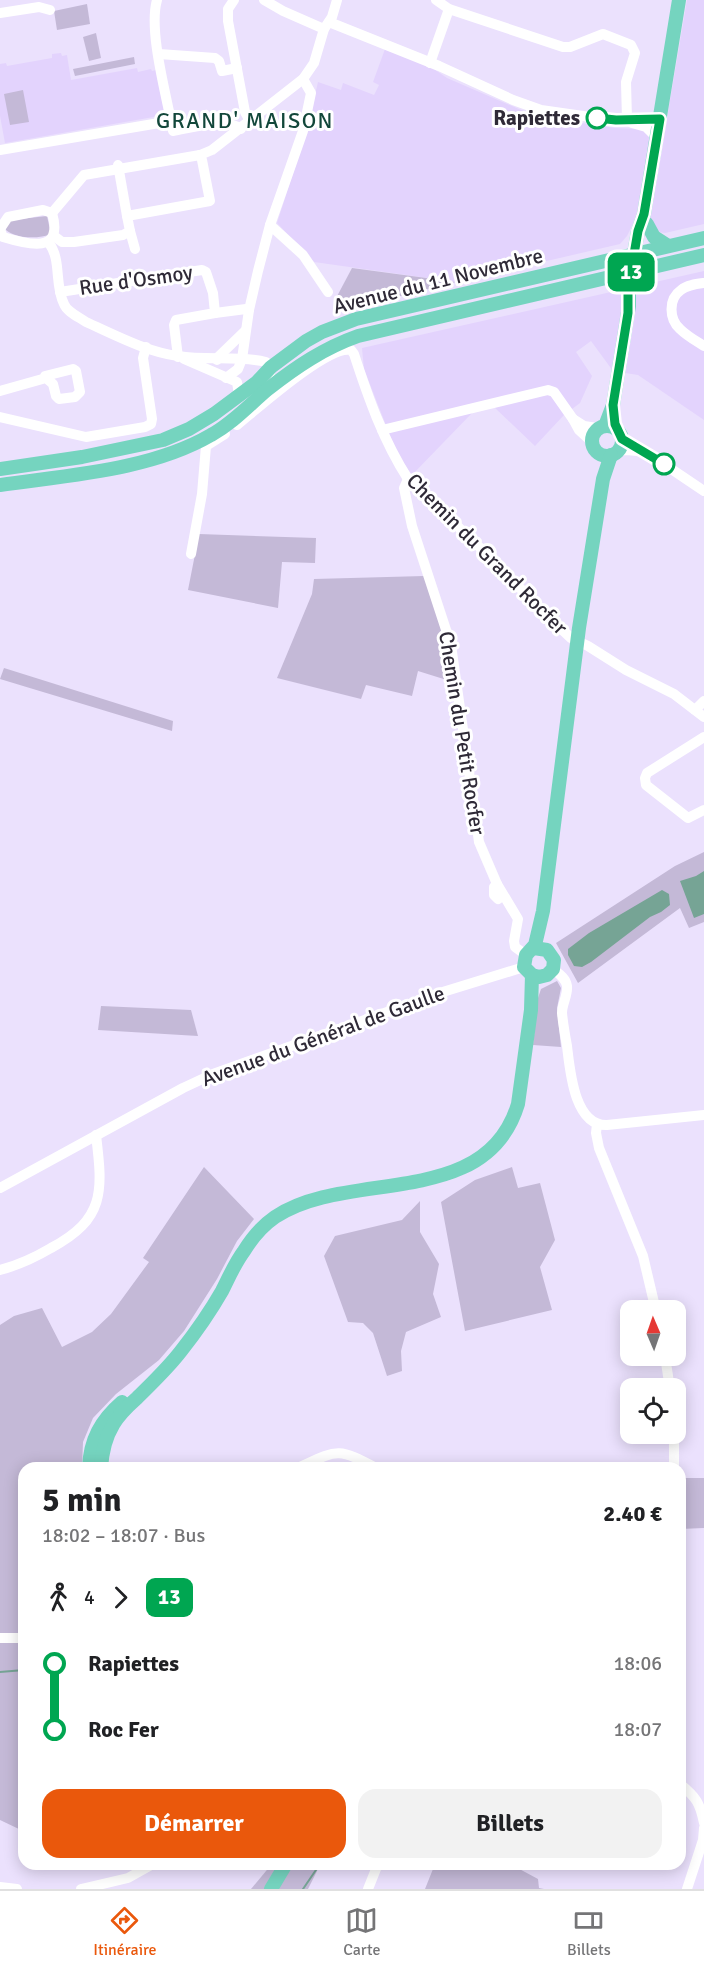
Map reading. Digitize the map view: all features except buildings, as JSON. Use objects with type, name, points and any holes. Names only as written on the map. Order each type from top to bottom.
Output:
[{"type":"main road","points":[[102,1462],[105,1443],[114,1424],[191,1338],[254,1236],[275,1217],[318,1199],[445,1175],[474,1161],[496,1145],[509,1128],[518,1104],[577,641],[629,306],[636,291],[637,262],[680,0]]},
{"type":"main road","points":[[643,223],[654,237],[668,246]]},
{"type":"main road","points":[[609,260],[626,245],[643,223]]},
{"type":"main road","name":"Avenue du 11 Novembre","points":[[0,485],[135,464],[163,457],[190,447],[214,434],[266,389],[334,344],[358,336],[601,279],[668,246],[704,238]]},
{"type":"main road","points":[[530,295],[563,279],[704,245]]},
{"type":"main road","name":"Avenue du 11 Novembre","points":[[266,389],[271,368],[292,351],[314,337],[356,319],[609,260],[637,262],[704,255]]},
{"type":"main road","points":[[601,279],[610,281],[621,289],[629,306]]},
{"type":"main road","name":"Avenue du 11 Novembre","points":[[0,469],[82,457],[163,440],[189,429],[214,414],[238,389],[266,389]]},
{"type":"main road","points":[[89,1462],[94,1438],[104,1419],[123,1401],[155,1378]]},
{"type":"main road","points":[[271,1889],[282,1870]]},
{"type":"street","points":[[157,0],[154,15],[172,126]]},
{"type":"street","points":[[234,0],[227,15],[245,112],[250,121]]},
{"type":"street","points":[[264,0],[290,14],[430,63],[535,108],[592,117],[627,120],[660,119]]},
{"type":"street","points":[[130,231],[123,235],[74,242],[52,240],[32,243],[3,237],[0,229],[8,217],[19,212],[44,210],[52,213],[84,175],[118,166],[200,155],[212,150],[303,79],[314,63],[337,0]]},
{"type":"street","points":[[436,0],[449,9],[563,47],[570,47],[604,34],[632,45],[635,53],[626,82],[627,120]]},
{"type":"street","points":[[0,13],[39,7],[50,10]]},
{"type":"street","points":[[430,63],[449,9]]},
{"type":"street","points":[[159,54],[215,58],[219,61],[222,70],[237,68]]},
{"type":"street","points":[[245,331],[217,358],[218,371],[225,378],[238,369],[242,359],[249,310],[270,225],[303,131],[311,93],[303,79]]},
{"type":"street","points":[[627,120],[646,127],[657,138]]},
{"type":"street","points":[[0,150],[140,126],[226,123],[236,125],[241,129]]},
{"type":"street","points":[[127,216],[210,201],[200,155]]},
{"type":"street","points":[[118,166],[135,249]]},
{"type":"street","name":"Rue d'Osmoy","points":[[52,213],[52,240],[60,292],[66,307],[86,322],[146,347],[178,357],[225,378],[238,389]]},
{"type":"street","points":[[270,225],[303,255],[328,292]]},
{"type":"street","name":"Rue d'Osmoy","points":[[60,292],[202,270],[209,278],[215,313]]},
{"type":"street","points":[[704,283],[682,289],[675,297],[671,309],[674,322],[680,330],[704,346]]},
{"type":"street","points":[[178,357],[174,325],[179,318],[249,310]]},
{"type":"street","points":[[358,336],[358,366]]},
{"type":"street","points":[[0,417],[86,437],[146,427],[151,424],[152,419],[143,358],[146,347]]},
{"type":"street","points":[[191,554],[202,494],[206,446],[230,430],[266,389],[344,349],[352,351],[358,366]]},
{"type":"street","name":"Rue d'Osmoy","points":[[178,357],[242,359],[266,362],[271,368]]},
{"type":"street","name":"Chemin du Grand Rocfer","points":[[358,366],[382,430],[408,478],[571,638],[635,675],[674,694],[700,713]]},
{"type":"street","points":[[0,390],[46,378]]},
{"type":"street","points":[[382,430],[548,390],[554,392],[579,430],[608,440],[627,450],[649,454],[704,491]]},
{"type":"street","name":"Chemin du Petit Rocfer","points":[[408,478],[404,488],[412,526],[451,645],[472,782],[477,832],[482,851],[497,884],[518,919],[515,947],[537,963]]},
{"type":"street","points":[[700,713],[704,701]]},
{"type":"street","points":[[704,736],[647,773],[645,778],[646,785],[688,818],[704,810]]},
{"type":"street","points":[[537,963],[562,976],[567,986],[562,1013],[574,1092],[588,1117],[597,1124],[607,1125],[704,1115]]},
{"type":"street","name":"Avenue du Général de Gaulle","points":[[0,1188],[183,1088],[237,1064],[446,991],[537,963]]},
{"type":"street","points":[[597,1124],[599,1148],[643,1256],[653,1300]]},
{"type":"street","points":[[0,1270],[24,1263],[63,1242],[80,1230],[89,1219],[95,1207],[99,1188],[96,1135]]},
{"type":"street","points":[[674,1444],[674,1462]]},
{"type":"street","points":[[311,1462],[336,1453],[352,1455],[365,1462]]},
{"type":"street","points":[[0,1638],[18,1638]]},
{"type":"street","points":[[686,1789],[693,1795],[701,1808],[704,1823]]},
{"type":"street","points":[[687,1889],[700,1869],[704,1828]]},
{"type":"street","points":[[81,1889],[128,1878],[142,1870]]},
{"type":"street","points":[[368,1889],[376,1870]]},
{"type":"street","points":[[0,1887],[17,1889]]},
{"type":"shaded area","points":[[687,0],[704,0],[704,224],[665,233],[658,232],[652,219],[635,220],[620,244],[456,282],[314,262],[277,223],[306,133],[318,82],[341,90],[343,83],[374,95],[379,85],[373,82],[385,49],[431,67],[447,78],[535,116],[615,128],[665,130]]},
{"type":"shaded area","points":[[87,4],[90,24],[57,30],[54,11]]},
{"type":"shaded area","points":[[96,33],[101,58],[89,61],[83,37]]},
{"type":"shaded area","points":[[61,53],[62,56],[67,55],[71,80],[137,68],[138,72],[156,70],[165,115],[5,143],[0,116],[0,64],[6,63],[7,66],[52,58],[52,54]]},
{"type":"shaded area","points":[[134,57],[135,64],[75,76],[73,69]]},
{"type":"shaded area","points":[[23,90],[29,122],[10,125],[4,94]]},
{"type":"shaded area","points":[[47,216],[51,234],[28,237],[6,230],[6,225],[11,220]]},
{"type":"shaded area","points":[[352,268],[456,282],[342,311],[335,300]]},
{"type":"shaded area","points":[[704,271],[704,420],[638,375],[613,371],[591,341],[576,352],[592,376],[580,403],[564,415],[535,446],[494,407],[473,412],[412,475],[398,456],[364,369],[362,348]]},
{"type":"shaded area","points":[[199,534],[316,538],[315,563],[282,562],[278,608],[188,590]]},
{"type":"shaded area","points":[[424,576],[442,632],[450,681],[418,671],[412,696],[366,685],[361,699],[277,678],[312,594],[314,579]]},
{"type":"shaded area","points":[[4,668],[173,721],[172,731],[0,679]]},
{"type":"shaded area","points":[[704,852],[704,922],[689,928],[680,908],[578,983],[556,943],[675,866]]},
{"type":"shaded area","points":[[704,871],[704,914],[694,918],[680,881]]},
{"type":"shaded area","points":[[662,890],[669,894],[670,905],[650,917],[591,962],[582,967],[574,966],[568,955],[568,949],[589,933]]},
{"type":"shaded area","points":[[557,981],[561,988],[557,1008],[561,1047],[533,1045],[541,989]]},
{"type":"shaded area","points":[[101,1006],[191,1010],[198,1036],[98,1030]]},
{"type":"shaded area","points":[[204,1167],[254,1219],[237,1241],[217,1279],[184,1331],[159,1360],[116,1394],[93,1418],[83,1442],[82,1462],[18,1462],[18,1829],[0,1820],[0,1325],[14,1316],[42,1308],[62,1347],[92,1332],[111,1314],[149,1262],[143,1258]]},
{"type":"shaded area","points":[[512,1167],[518,1188],[540,1183],[555,1240],[540,1267],[552,1310],[465,1331],[441,1202],[475,1180]]},
{"type":"shaded area","points":[[420,1201],[420,1232],[439,1264],[433,1294],[441,1317],[406,1332],[401,1351],[402,1371],[387,1376],[373,1333],[363,1323],[348,1322],[324,1256],[335,1236],[402,1220]]},
{"type":"shaded area","points":[[686,1478],[704,1478],[704,1528],[686,1529]]},
{"type":"shaded area","points":[[267,1870],[318,1870],[308,1889],[251,1889]]},
{"type":"shaded area","points":[[433,1870],[521,1870],[538,1879],[539,1888],[544,1889],[425,1889]]},
{"type":"waterway","points":[[0,1672],[18,1670]]},
{"type":"waterway","points":[[303,1889],[316,1870]]},
{"type":"bus line","name":"13","points":[[597,118],[660,119],[628,290],[629,306],[613,405],[615,424],[622,439],[664,464]]},
{"type":"place","name":"Rapiettes","points":[[597,118]]},
{"type":"district","name":"GRAND' MAISON","points":[[245,120]]}]
